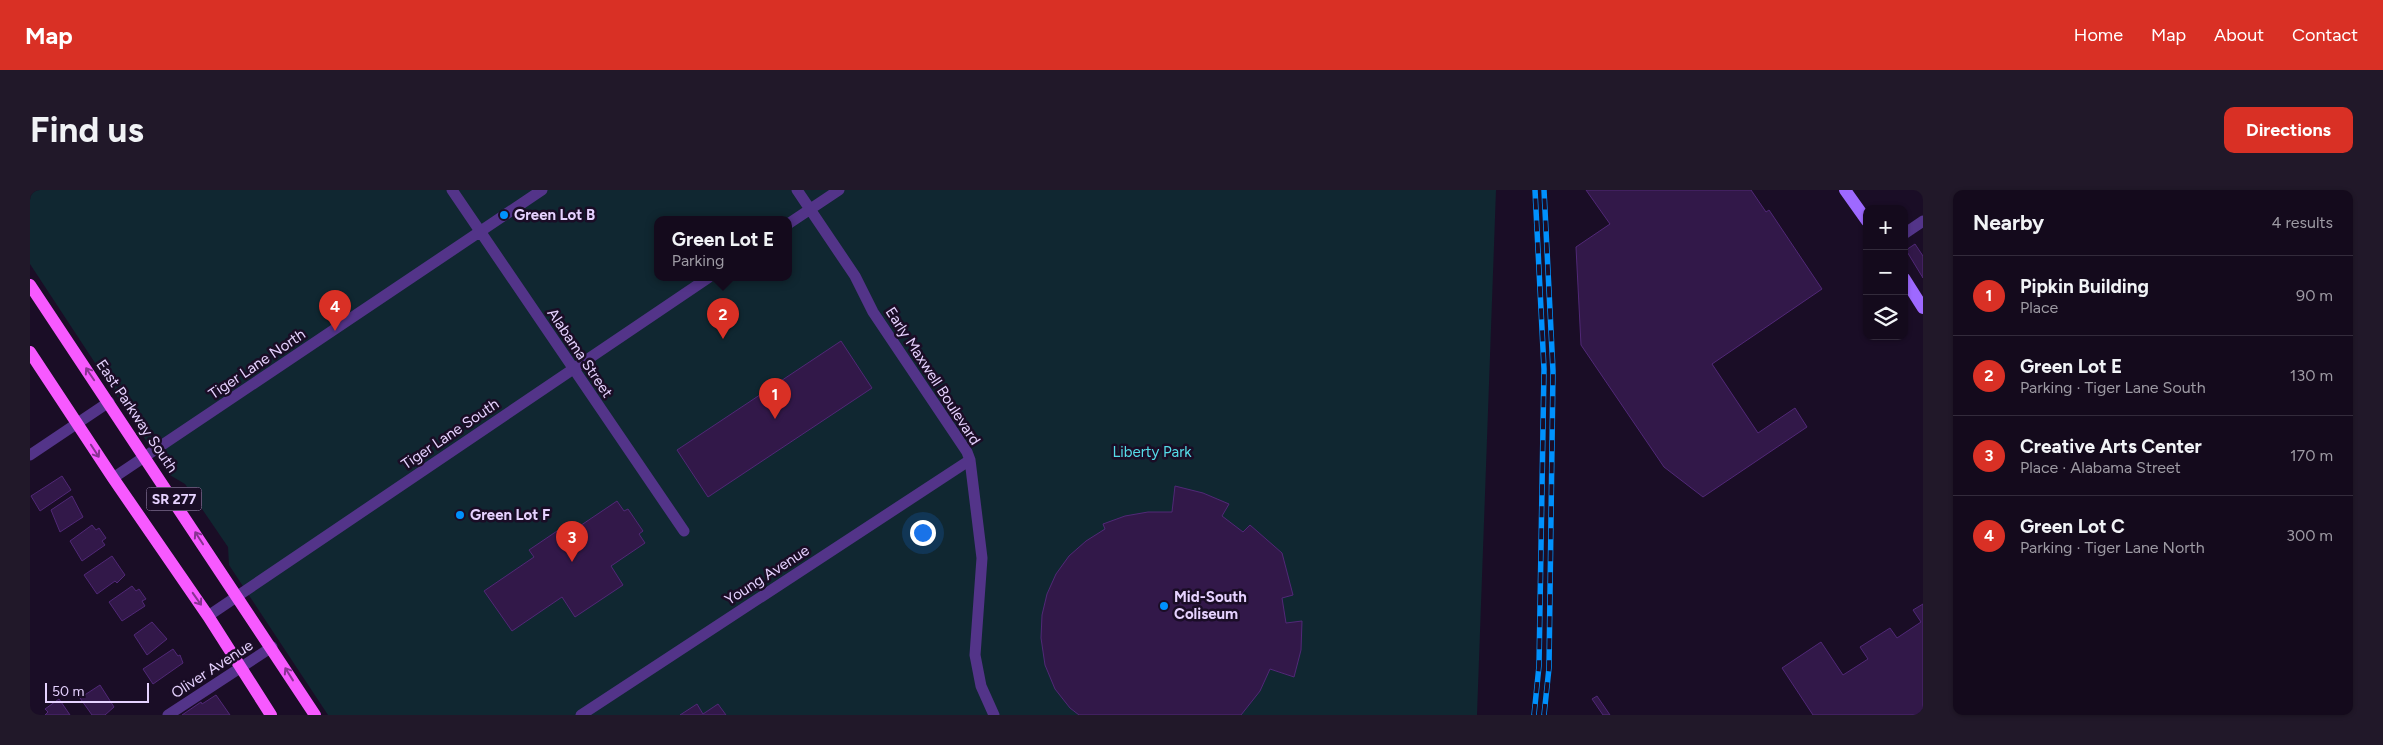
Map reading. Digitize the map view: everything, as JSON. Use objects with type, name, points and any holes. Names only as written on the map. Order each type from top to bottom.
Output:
[{"type":"main road","points":[[1846,190],[1863,215]]},
{"type":"main road","points":[[1908,284],[1923,308]]},
{"type":"main road","name":"East Parkway South","points":[[30,285],[146,456],[315,715]]},
{"type":"main road","name":"SR 277","points":[[30,352],[113,478],[208,616],[271,715]]},
{"type":"street","name":"Alabama Street","points":[[452,190],[684,531]]},
{"type":"street","name":"Tiger Lane North","points":[[113,478],[542,190]]},
{"type":"street","name":"Early Maxwell Boulevard","points":[[797,190],[855,276],[873,312],[970,460],[982,558],[975,654],[981,686],[994,715]]},
{"type":"street","points":[[792,221],[839,190]]},
{"type":"street","points":[[1908,231],[1923,221]]},
{"type":"street","name":"Tiger Lane South","points":[[208,616],[704,281]]},
{"type":"street","points":[[30,455],[109,402]]},
{"type":"street","name":"Young Avenue","points":[[581,715],[970,460]]},
{"type":"street","name":"Oliver Avenue","points":[[168,715],[272,647]]},
{"type":"green space","name":"Liberty Park","points":[[30,190],[1496,190],[1477,715],[328,715],[229,565],[228,547],[185,484],[168,474],[30,264]]},
{"type":"building","points":[[1586,190],[1751,190],[1766,212],[1769,210],[1822,289],[1712,364],[1758,433],[1795,408],[1807,427],[1703,497],[1664,467],[1581,345],[1576,247],[1610,224]]},
{"type":"building","points":[[1915,244],[1923,256],[1923,278],[1908,253],[1908,249]]},
{"type":"building","points":[[841,341],[872,388],[708,497],[677,450]]},
{"type":"building","points":[[62,476],[71,490],[40,511],[31,496]]},
{"type":"building","name":"Mid-South Coliseum","points":[[1175,486],[1203,493],[1229,504],[1222,516],[1243,532],[1250,525],[1282,553],[1293,595],[1282,598],[1286,623],[1302,621],[1301,650],[1294,677],[1270,669],[1260,691],[1241,715],[1079,715],[1070,708],[1055,689],[1045,665],[1041,638],[1042,615],[1047,594],[1056,574],[1069,556],[1086,541],[1105,529],[1103,524],[1125,516],[1148,512],[1172,512]]},
{"type":"building","points":[[72,496],[83,517],[60,532],[51,510]]},
{"type":"building","points":[[617,501],[624,511],[628,509],[643,531],[639,534],[645,543],[611,566],[623,585],[575,617],[562,597],[512,631],[484,591],[534,557],[529,550],[560,529],[565,536]]},
{"type":"building","points":[[92,525],[96,530],[99,528],[106,538],[102,541],[105,545],[82,561],[70,541]]},
{"type":"building","points":[[112,556],[125,575],[117,583],[115,581],[97,594],[84,575]]},
{"type":"building","points":[[132,586],[136,591],[139,589],[146,599],[142,601],[145,606],[122,621],[109,602]]},
{"type":"building","points":[[1923,604],[1923,715],[1813,715],[1782,668],[1821,642],[1843,675],[1868,659],[1860,647],[1890,628],[1897,638],[1921,622],[1913,610]]},
{"type":"building","points":[[152,622],[167,639],[147,655],[134,635]]},
{"type":"building","points":[[173,649],[178,656],[180,655],[183,663],[153,684],[143,669]]},
{"type":"building","points":[[100,685],[114,707],[105,715],[92,715],[80,698]]},
{"type":"building","points":[[216,695],[230,715],[182,715],[201,702],[202,704]]},
{"type":"building","points":[[1597,696],[1610,715],[1603,715],[1592,699]]},
{"type":"building","points":[[59,699],[70,715],[45,715],[48,712],[45,709]]},
{"type":"building","points":[[697,704],[703,714],[718,704],[726,715],[680,715]]},
{"type":"railway","points":[[1534,715],[1539,666],[1544,369],[1535,190]]},
{"type":"railway","points":[[1544,190],[1553,371],[1549,668],[1544,715]]},
{"type":"place","name":"Green Lot B","points":[[504,215]]},
{"type":"place","name":"Green Lot C","points":[[335,331]]},
{"type":"place","name":"Green Lot E","points":[[723,339]]},
{"type":"place","name":"Pipkin Building","points":[[775,419]]},
{"type":"place","name":"Green Lot F","points":[[460,515]]},
{"type":"place","name":"Creative Arts Center","points":[[572,562]]},
{"type":"place","name":"Mid-South Coliseum","points":[[1164,606]]}]
